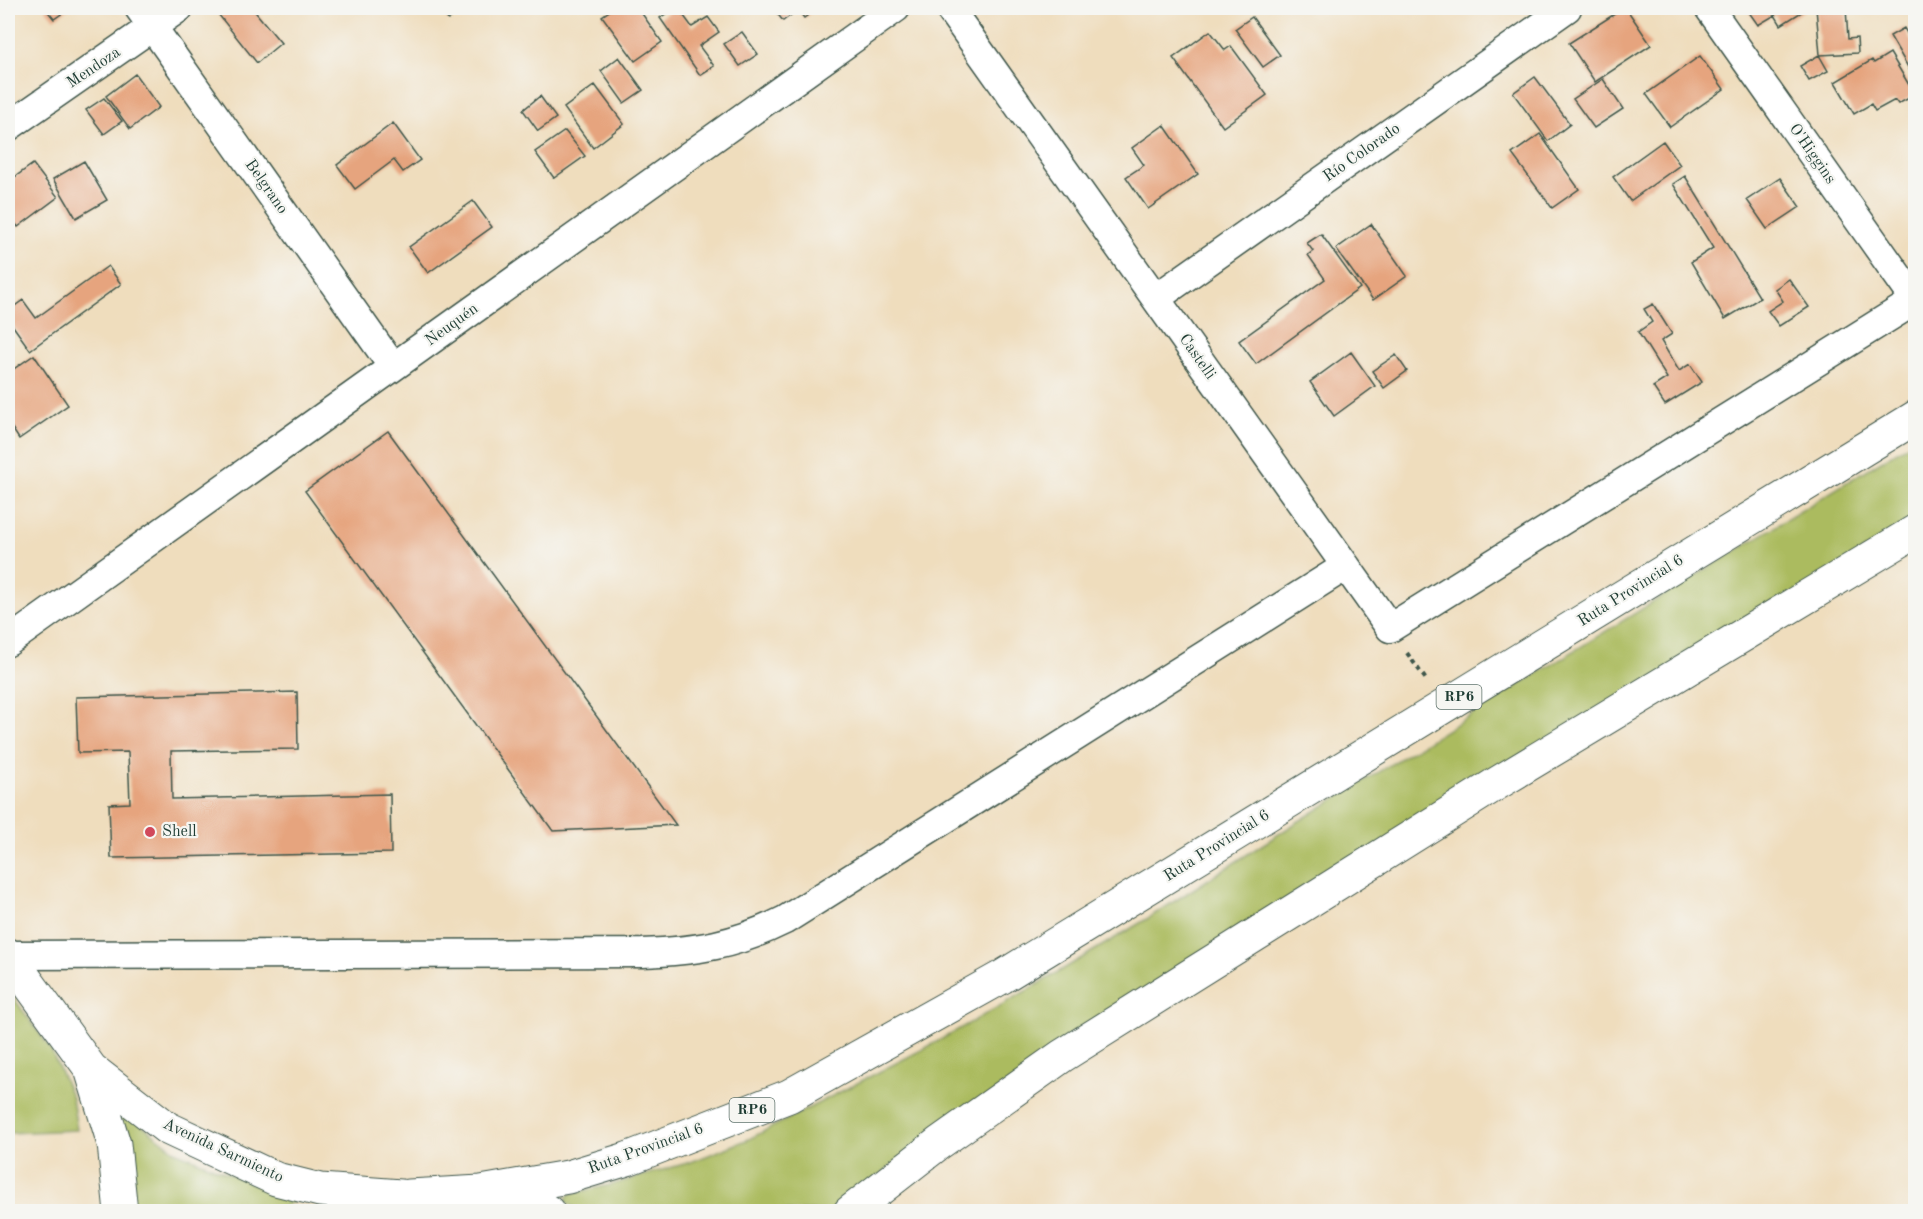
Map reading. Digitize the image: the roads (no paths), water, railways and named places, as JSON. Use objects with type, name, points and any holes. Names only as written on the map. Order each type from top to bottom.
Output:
[{"type":"main road","name":"Ruta Provincial 6","points":[[481,1192],[568,1177],[627,1159],[789,1096],[1002,978],[1916,417]]},
{"type":"main road","points":[[850,1212],[939,1143],[1062,1056],[1496,784],[1916,531]]},
{"type":"main road","name":"Avenida Sarmiento","points":[[8,955],[91,1069],[167,1128],[276,1179],[320,1190],[409,1196]]},
{"type":"main road","name":"Avenida Sarmiento","points":[[91,1069],[114,1144],[121,1212]]},
{"type":"main road","name":"RP6","points":[[347,1212],[409,1196],[481,1192],[538,1206],[548,1212]]},
{"type":"street","name":"Mendoza","points":[[8,127],[146,17],[179,8]]},
{"type":"street","name":"Neuquén","points":[[8,642],[896,8]]},
{"type":"street","name":"Castelli","points":[[949,8],[1390,628],[1915,300]]},
{"type":"street","name":"Río Colorado","points":[[1156,298],[1567,8]]},
{"type":"street","name":"O'Higgins","points":[[1709,8],[1915,300]]},
{"type":"street","name":"Belgrano","points":[[146,17],[393,367]]},
{"type":"street","points":[[8,955],[642,953],[685,951],[740,940],[785,920],[1346,566]]},
{"type":"place","name":"Shell","points":[[150,832]]}]
